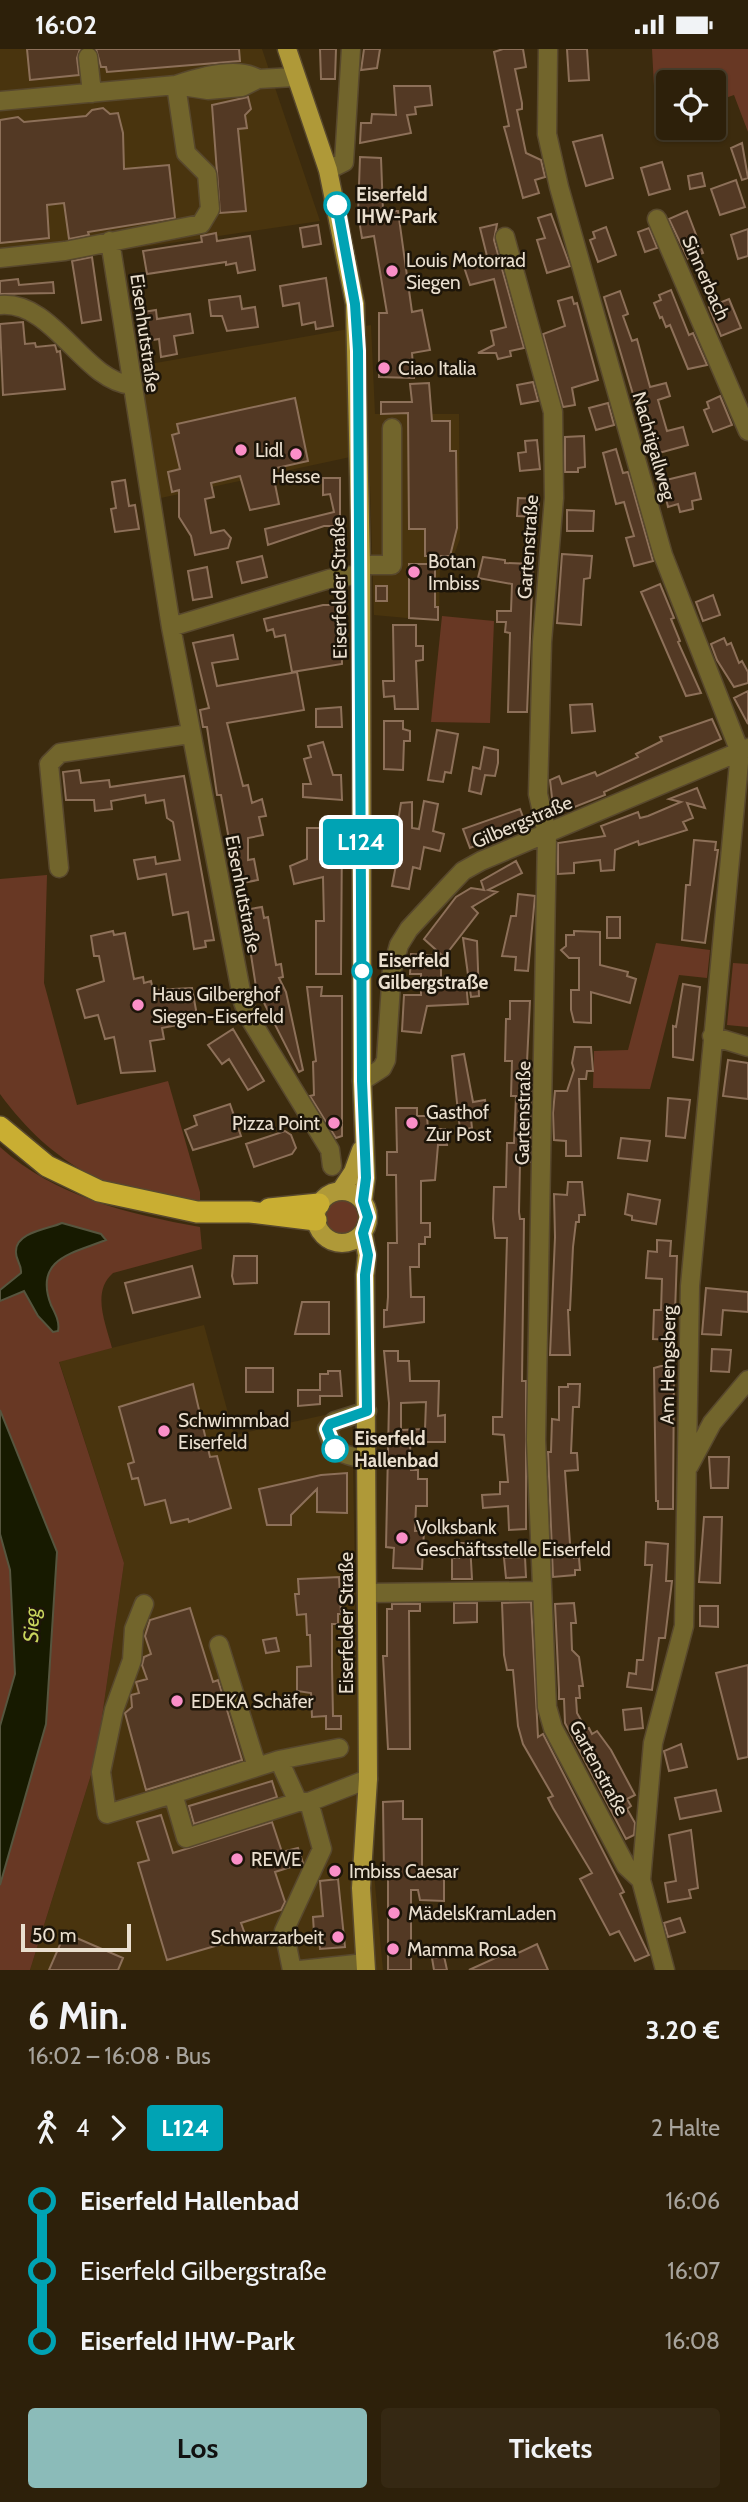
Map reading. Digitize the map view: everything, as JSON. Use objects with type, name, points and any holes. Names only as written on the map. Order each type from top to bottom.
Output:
[{"type":"highway","points":[[0,1127],[47,1166],[99,1191],[197,1212],[317,1212]]},
{"type":"main road","name":"Eiserfelder Straße","points":[[287,49],[328,170],[355,304],[361,569],[362,1081],[366,1178],[363,1201],[368,1217],[363,1233],[368,1255],[365,1275],[368,1779],[361,1888],[366,1966]]},
{"type":"main road","name":"Eiserfelder Straße","points":[[317,1212],[328,1195],[341,1190],[359,1159],[363,1136]]},
{"type":"main road","points":[[341,1190],[349,1191],[363,1201]]},
{"type":"main road","points":[[317,1212],[326,1238],[340,1243],[365,1275]]},
{"type":"main road","points":[[340,1243],[356,1239],[363,1233]]},
{"type":"street","points":[[328,170],[344,162],[351,49]]},
{"type":"street","name":"Nachtigallweg","points":[[548,49],[547,134],[559,187],[663,555],[744,750],[733,848]]},
{"type":"street","points":[[88,52],[92,93]]},
{"type":"street","points":[[0,101],[177,85],[206,77],[249,73],[258,79]]},
{"type":"street","points":[[177,85],[208,90],[242,87],[258,79],[295,77]]},
{"type":"street","points":[[0,258],[111,247],[201,224],[210,209],[207,174],[186,153],[177,85]]},
{"type":"street","name":"Sinnerbach","points":[[657,219],[748,431]]},
{"type":"street","name":"Gartenstraße","points":[[505,237],[553,412],[554,498],[542,642],[538,794],[547,834],[536,1440],[547,1707],[553,1728],[626,1866],[641,1880],[665,1970]]},
{"type":"street","name":"Eisenhutstraße","points":[[111,247],[171,627],[243,1002],[249,1017],[330,1150],[332,1166]]},
{"type":"street","points":[[0,305],[30,311],[107,374],[121,384],[131,385]]},
{"type":"street","points":[[171,627],[361,569],[392,565],[392,428]]},
{"type":"street","points":[[60,868],[49,765],[60,753],[190,734]]},
{"type":"street","name":"Gilbergstraße","points":[[362,1081],[382,1068],[386,1060],[392,970],[399,945],[409,929],[463,871],[744,750]]},
{"type":"street","name":"Am Hengsberg","points":[[641,1880],[653,1743],[684,1626],[690,1286],[720,1038],[733,848]]},
{"type":"street","points":[[720,1038],[748,1039]]},
{"type":"street","points":[[720,1038],[748,1047]]},
{"type":"street","points":[[688,1469],[712,1423],[748,1380]]},
{"type":"street","points":[[367,1411],[335,1421],[327,1429],[332,1445],[341,1454],[367,1459]]},
{"type":"street","points":[[367,1593],[541,1591]]},
{"type":"street","points":[[144,1604],[134,1629],[132,1660],[114,1710],[101,1772],[107,1814],[279,1760],[339,1748]]},
{"type":"street","points":[[219,1645],[257,1767]]},
{"type":"street","points":[[279,1760],[303,1802],[322,1849],[284,1931],[292,1970]]},
{"type":"street","points":[[173,1794],[186,1837],[303,1802],[368,1779]]},
{"type":"street","points":[[300,1970],[366,1966]]},
{"type":"shaded area","points":[[0,49],[262,49],[320,221],[0,268]]},
{"type":"shaded area","points":[[652,49],[748,49],[748,132],[734,95],[726,98],[726,70],[656,70],[656,124]]},
{"type":"shaded area","points":[[371,325],[375,414],[459,414],[460,539],[450,565],[440,565],[439,621],[374,615],[369,453],[156,499],[133,367]]},
{"type":"shaded area","points":[[442,616],[494,621],[490,723],[431,722]]},
{"type":"shaded area","points":[[47,875],[44,983],[77,1105],[168,1081],[200,1192],[200,1202],[139,1193],[87,1173],[41,1140],[0,1094],[0,879]]},
{"type":"shaded area","points":[[656,943],[710,950],[707,978],[679,975],[650,1089],[593,1088],[594,1051],[628,1050]]},
{"type":"shaded area","points":[[733,963],[748,964],[748,1027],[727,1025]]},
{"type":"shaded area","points":[[0,1147],[44,1179],[94,1201],[200,1227],[202,1249],[113,1273],[106,1281],[101,1299],[112,1348],[59,1362],[124,1563],[96,1759],[30,1970],[0,1970],[0,1885],[46,1724],[57,1552],[0,1410]]},
{"type":"shaded area","points":[[343,1191],[353,1193],[361,1199],[367,1207],[367,1227],[361,1235],[353,1241],[343,1243],[333,1241],[325,1235],[319,1227],[317,1217],[319,1207],[325,1199],[333,1193]]},
{"type":"shaded area","points":[[204,1325],[234,1435],[352,1409],[357,1691],[383,1970],[30,1970],[96,1759],[124,1563],[59,1361]]},
{"type":"shaded area","points":[[0,1534],[10,1570],[15,1674],[0,1726]]},
{"type":"water","points":[[62,1223],[101,1234],[106,1240],[70,1254],[52,1267],[47,1289],[57,1318],[58,1331],[53,1332],[38,1316],[24,1291],[0,1301],[0,1290],[21,1273],[16,1251],[21,1239]]},
{"type":"water","name":"Sieg","points":[[0,1410],[57,1552],[46,1724],[0,1885],[0,1726],[15,1674],[10,1570],[0,1534]]},
{"type":"building","points":[[27,49],[80,49],[77,58],[79,75],[30,80]]},
{"type":"building","points":[[96,49],[239,49],[240,61],[107,72],[106,67],[101,67]]},
{"type":"building","points":[[320,49],[336,49],[335,79],[321,79]]},
{"type":"building","points":[[364,49],[380,49],[377,68],[361,70]]},
{"type":"building","points":[[523,49],[526,67],[515,69],[522,103],[522,109],[517,110],[526,153],[541,160],[545,177],[535,180],[539,193],[523,198],[504,127],[509,126],[494,52]]},
{"type":"building","points":[[567,49],[587,49],[589,80],[569,81]]},
{"type":"building","points":[[394,86],[430,86],[432,105],[415,107],[416,114],[407,115],[411,133],[360,143],[361,123],[371,123],[372,114],[396,115]]},
{"type":"building","points":[[248,97],[251,109],[245,115],[247,128],[238,129],[246,211],[220,213],[212,105]]},
{"type":"building","points":[[103,108],[110,114],[118,113],[123,133],[124,169],[169,165],[175,218],[88,232],[89,235],[69,239],[64,203],[47,205],[49,238],[0,243],[0,120],[18,117],[24,122],[86,116],[92,110]]},
{"type":"building","points":[[602,135],[613,178],[586,186],[573,142]]},
{"type":"building","points":[[742,143],[748,178],[742,180],[731,148]]},
{"type":"building","points":[[360,157],[381,158],[383,211],[398,211],[412,312],[422,310],[430,350],[412,353],[414,378],[379,377],[379,313],[387,313],[374,236],[362,238],[358,214]]},
{"type":"building","points":[[662,162],[670,189],[649,195],[641,168]]},
{"type":"building","points":[[702,173],[705,186],[690,189],[688,176]]},
{"type":"building","points":[[736,180],[745,207],[720,215],[711,189]]},
{"type":"building","points":[[687,211],[703,253],[688,259],[669,219]]},
{"type":"building","points":[[551,214],[570,266],[547,273],[537,240],[545,238],[538,218]]},
{"type":"building","points":[[497,224],[494,240],[524,348],[510,351],[511,356],[498,359],[496,353],[478,353],[494,345],[491,331],[506,327],[494,279],[470,285],[463,264],[487,256],[480,228]]},
{"type":"building","points":[[318,225],[321,244],[303,247],[300,228]]},
{"type":"building","points":[[606,227],[616,255],[598,262],[590,240],[595,238],[593,232]]},
{"type":"building","points":[[649,228],[657,248],[645,252],[638,232]]},
{"type":"building","points":[[748,229],[748,256],[738,259],[731,235]]},
{"type":"building","points":[[216,233],[217,241],[250,236],[255,270],[238,273],[236,263],[226,265],[226,262],[147,274],[143,251],[202,242],[201,236]]},
{"type":"building","points":[[92,257],[101,320],[82,323],[72,261]]},
{"type":"building","points":[[326,278],[333,326],[316,329],[315,322],[302,325],[299,303],[283,306],[280,286]]},
{"type":"building","points":[[18,279],[19,285],[53,282],[54,293],[0,294],[0,281]]},
{"type":"building","points":[[671,290],[689,335],[693,333],[707,365],[688,369],[670,325],[666,327],[662,317],[660,318],[654,303],[661,300],[659,295]]},
{"type":"building","points":[[620,291],[628,314],[623,316],[632,341],[637,339],[650,387],[666,383],[670,396],[658,400],[667,431],[683,427],[688,445],[659,453],[656,442],[651,444],[641,410],[638,411],[604,297]]},
{"type":"building","points":[[240,296],[242,309],[255,307],[258,327],[227,331],[222,316],[211,316],[209,300]]},
{"type":"building","points":[[572,297],[574,304],[577,303],[598,380],[572,388],[575,405],[563,407],[543,334],[565,326],[558,301]]},
{"type":"building","points":[[729,299],[741,328],[721,336],[709,307]]},
{"type":"building","points":[[156,310],[157,319],[190,314],[193,333],[174,336],[177,354],[161,357],[159,339],[141,342],[137,313]]},
{"type":"building","points":[[23,322],[25,344],[35,343],[36,347],[55,345],[57,352],[60,351],[65,389],[3,395],[0,324]]},
{"type":"building","points":[[533,382],[538,401],[521,404],[517,385]]},
{"type":"building","points":[[429,383],[432,421],[450,421],[450,451],[456,451],[457,528],[450,556],[425,556],[425,529],[409,529],[408,413],[381,414],[381,402],[412,402],[410,384]]},
{"type":"building","points":[[720,396],[732,425],[713,432],[704,410],[709,408],[707,402]]},
{"type":"building","name":"Lidl","points":[[295,398],[308,461],[272,469],[279,504],[250,510],[240,476],[211,483],[214,497],[205,499],[211,533],[224,530],[231,538],[228,548],[195,555],[191,536],[179,517],[179,490],[172,492],[168,472],[180,469],[172,435],[179,433],[177,424]]},
{"type":"building","points":[[608,403],[614,425],[596,430],[589,408]]},
{"type":"building","points":[[584,436],[585,467],[578,468],[578,472],[565,472],[565,437]]},
{"type":"building","points":[[537,440],[540,469],[520,471],[518,453],[526,452],[525,441]]},
{"type":"building","points":[[616,449],[623,473],[628,472],[653,561],[634,566],[626,538],[634,536],[624,502],[616,504],[603,453]]},
{"type":"building","points":[[695,473],[701,499],[692,501],[693,509],[680,512],[678,504],[668,507],[662,481]]},
{"type":"building","points":[[323,478],[340,478],[340,526],[324,526],[268,545],[265,529],[334,512],[330,494],[323,495]]},
{"type":"building","points":[[125,480],[129,506],[135,505],[139,529],[115,532],[111,509],[116,508],[112,482]]},
{"type":"building","points":[[518,498],[539,499],[538,517],[517,516]]},
{"type":"building","points":[[567,510],[594,511],[593,531],[567,531]]},
{"type":"building","points":[[562,554],[592,556],[590,578],[584,579],[581,625],[557,623]]},
{"type":"building","points":[[262,556],[267,577],[242,583],[237,562]]},
{"type":"building","points":[[483,557],[505,560],[505,563],[533,564],[527,712],[508,712],[510,633],[505,632],[506,622],[497,622],[497,611],[511,611],[512,584],[478,578]]},
{"type":"building","points":[[409,564],[435,564],[435,607],[438,607],[438,620],[409,618]]},
{"type":"building","points":[[207,567],[212,597],[193,600],[188,571]]},
{"type":"building","points":[[660,584],[674,618],[671,619],[680,641],[678,642],[701,693],[686,696],[641,592]]},
{"type":"building","points":[[376,586],[387,586],[387,601],[376,601]]},
{"type":"building","points":[[713,595],[720,615],[703,621],[696,602]]},
{"type":"building","points":[[323,605],[341,605],[342,664],[292,672],[285,635],[275,637],[273,629],[267,631],[264,619]]},
{"type":"building","points":[[393,625],[416,625],[416,646],[423,646],[423,660],[416,661],[418,709],[395,709],[394,696],[384,697],[383,681],[394,681]]},
{"type":"building","points":[[233,635],[238,659],[212,663],[217,686],[297,672],[304,710],[227,723],[243,786],[248,785],[252,803],[262,799],[266,816],[259,817],[263,835],[248,838],[248,860],[254,859],[258,880],[237,884],[221,795],[217,795],[207,727],[203,727],[200,710],[209,708],[193,643]]},
{"type":"building","points":[[724,638],[727,645],[731,643],[739,663],[742,661],[748,672],[748,683],[734,687],[717,660],[711,644]]},
{"type":"building","points":[[748,691],[748,724],[734,698]]},
{"type":"building","points":[[592,704],[595,731],[572,733],[570,705]]},
{"type":"building","points":[[341,707],[342,727],[316,727],[316,709]]},
{"type":"building","points":[[712,719],[721,739],[604,792],[605,795],[554,815],[550,780],[559,776],[562,784],[595,772],[597,776],[638,757],[636,754],[662,741],[660,737]]},
{"type":"building","points":[[384,721],[403,721],[403,729],[410,731],[410,741],[404,741],[403,770],[384,769]]},
{"type":"building","points":[[437,730],[458,734],[451,773],[445,772],[443,782],[428,780]]},
{"type":"building","points":[[323,742],[333,775],[341,775],[342,800],[303,797],[303,784],[311,784],[304,759],[311,757],[308,746]]},
{"type":"building","points":[[484,747],[498,750],[498,763],[495,776],[485,775],[481,794],[469,791],[473,767],[480,769]]},
{"type":"building","points":[[79,770],[81,783],[109,780],[110,787],[184,776],[214,940],[205,941],[206,947],[194,949],[188,912],[173,915],[166,874],[138,879],[134,860],[155,857],[156,864],[180,860],[173,822],[167,818],[164,800],[146,803],[145,795],[111,801],[112,809],[95,811],[94,800],[66,800],[63,772]]},
{"type":"building","points":[[697,788],[705,808],[687,803],[693,818],[683,822],[687,830],[639,845],[638,841],[615,850],[614,870],[601,871],[600,860],[574,863],[574,873],[558,874],[558,843],[605,836],[601,826],[638,812],[640,818],[648,816],[681,802],[669,799]]},
{"type":"building","points":[[424,801],[438,804],[433,831],[444,834],[440,851],[424,847],[420,869],[413,867],[409,889],[392,886],[396,865],[391,864],[401,803],[412,802],[412,828],[419,829]]},
{"type":"building","points":[[520,809],[526,825],[470,848],[463,829]]},
{"type":"building","points":[[307,828],[342,828],[341,974],[316,974],[316,921],[324,921],[323,877],[294,884],[290,866],[307,859]]},
{"type":"building","points":[[694,840],[716,842],[715,850],[718,850],[705,943],[682,940],[686,885],[690,885]]},
{"type":"building","points":[[516,861],[522,873],[488,890],[497,892],[472,907],[478,913],[444,957],[424,939],[456,897],[471,888],[484,890],[481,881]]},
{"type":"building","points":[[518,894],[535,896],[528,971],[515,970],[516,957],[502,956],[511,916],[516,916]]},
{"type":"building","points":[[262,907],[264,918],[268,917],[276,965],[281,964],[283,977],[279,978],[286,992],[303,1070],[299,1072],[256,987],[244,910]]},
{"type":"building","points":[[607,917],[620,917],[620,938],[607,938]]},
{"type":"building","name":"Haus Gilberghof Siegen-Eiserfeld","points":[[113,931],[114,935],[125,933],[134,979],[143,977],[144,983],[151,981],[153,990],[192,988],[198,1021],[162,1028],[164,1039],[150,1041],[155,1071],[121,1073],[114,1037],[105,1039],[98,1015],[85,1018],[77,990],[104,981],[99,956],[94,956],[91,936]]},
{"type":"building","points":[[574,931],[600,932],[600,965],[628,972],[627,976],[636,979],[630,1003],[591,992],[591,1023],[574,1022],[571,1010],[571,990],[579,990],[579,958],[569,958],[561,950],[566,946],[566,935],[574,935]]},
{"type":"building","points":[[463,938],[477,941],[479,996],[471,997]]},
{"type":"building","points":[[411,954],[441,956],[441,983],[466,983],[468,1004],[427,1006],[421,1033],[402,1031],[404,995],[421,995],[421,974],[410,974]]},
{"type":"building","points":[[683,984],[700,987],[693,1060],[673,1057],[673,1026],[676,1027]]},
{"type":"building","points":[[307,987],[322,987],[321,996],[342,996],[342,1136],[336,1138],[310,1096],[314,1095],[313,1062],[316,1061]]},
{"type":"building","points":[[510,1001],[530,1001],[527,1062],[528,1074],[531,1074],[530,1162],[520,1162],[519,1212],[520,1219],[524,1219],[522,1381],[526,1381],[526,1529],[509,1530],[508,1506],[483,1508],[482,1495],[500,1494],[500,1482],[508,1482],[504,1435],[493,1434],[493,1417],[502,1417],[507,1238],[495,1238],[493,1219],[494,1187],[506,1187],[507,1143],[514,1143],[516,1096],[511,1096],[512,1061],[505,1061],[506,1019],[510,1019]]},
{"type":"building","points":[[233,1029],[264,1081],[248,1090],[229,1059],[222,1064],[208,1045]]},
{"type":"building","points":[[575,1047],[591,1047],[593,1071],[587,1071],[586,1079],[579,1079],[581,1156],[566,1156],[566,1141],[554,1140],[553,1113],[555,1091],[567,1091],[574,1070],[572,1063]]},
{"type":"building","points":[[464,1054],[473,1102],[485,1100],[488,1117],[471,1119],[472,1128],[460,1130],[452,1056]]},
{"type":"building","points":[[728,1060],[748,1063],[748,1099],[723,1096]]},
{"type":"building","points":[[668,1098],[690,1100],[685,1138],[666,1136]]},
{"type":"building","points":[[230,1104],[241,1136],[193,1150],[185,1130],[197,1125],[194,1116]]},
{"type":"building","points":[[396,1108],[417,1108],[417,1116],[427,1116],[428,1129],[445,1129],[447,1145],[438,1145],[435,1180],[421,1181],[421,1223],[430,1223],[430,1237],[425,1237],[425,1244],[419,1244],[419,1267],[410,1267],[411,1297],[424,1297],[424,1322],[384,1327],[384,1310],[387,1310],[388,1297],[388,1243],[397,1243],[396,1175],[387,1175],[387,1152],[397,1152]]},
{"type":"building","points":[[285,1131],[291,1135],[296,1148],[292,1154],[254,1167],[246,1144]]},
{"type":"building","points":[[621,1138],[650,1141],[647,1161],[618,1158]]},
{"type":"building","points":[[568,1182],[582,1182],[585,1215],[579,1215],[579,1222],[576,1222],[573,1247],[568,1310],[570,1355],[550,1355],[554,1194],[567,1195]]},
{"type":"building","points":[[628,1194],[660,1200],[656,1224],[632,1220],[632,1216],[625,1214]]},
{"type":"building","points":[[657,1240],[671,1241],[670,1256],[677,1256],[674,1340],[653,1339],[654,1310],[661,1310],[662,1279],[646,1278],[648,1251],[657,1252]]},
{"type":"building","points":[[234,1256],[257,1256],[257,1283],[234,1284]]},
{"type":"building","points":[[192,1266],[200,1297],[133,1313],[125,1283]]},
{"type":"building","points":[[706,1288],[748,1292],[748,1312],[723,1310],[721,1335],[702,1334]]},
{"type":"building","points":[[302,1302],[329,1302],[329,1334],[295,1334]]},
{"type":"building","points":[[712,1349],[731,1350],[729,1372],[711,1371]]},
{"type":"building","points":[[384,1351],[398,1351],[398,1361],[409,1361],[410,1381],[439,1381],[438,1416],[445,1415],[445,1442],[410,1442],[411,1470],[418,1470],[418,1479],[427,1479],[427,1506],[416,1506],[415,1531],[424,1531],[422,1569],[393,1568],[394,1548],[386,1547],[389,1403]],"holes":[[[426,1402],[425,1429],[401,1430],[401,1403]]]},
{"type":"building","points":[[674,1366],[673,1509],[658,1509],[656,1501],[654,1368]]},
{"type":"building","points":[[246,1368],[273,1368],[273,1392],[246,1392]]},
{"type":"building","points":[[328,1371],[340,1371],[342,1396],[320,1396],[320,1404],[298,1406],[298,1390],[320,1390],[320,1374],[328,1374]]},
{"type":"building","name":"Schwimmbad Eiserfeld","points":[[193,1384],[210,1457],[217,1456],[231,1508],[189,1522],[188,1519],[171,1523],[165,1500],[145,1505],[138,1478],[132,1479],[128,1464],[134,1462],[119,1407]]},
{"type":"building","points":[[568,1384],[580,1384],[579,1407],[573,1407],[571,1453],[577,1453],[578,1470],[565,1471],[570,1544],[574,1558],[579,1558],[580,1570],[575,1570],[575,1575],[553,1577],[548,1452],[551,1452],[552,1419],[559,1420],[559,1387],[568,1387]]},
{"type":"building","points":[[709,1457],[729,1457],[728,1488],[711,1488]]},
{"type":"building","points":[[347,1473],[347,1513],[317,1512],[317,1489],[291,1515],[291,1525],[267,1525],[259,1489],[321,1475]]},
{"type":"building","points":[[704,1517],[722,1517],[720,1583],[699,1582]]},
{"type":"building","points":[[646,1542],[668,1544],[666,1581],[672,1581],[665,1638],[659,1638],[652,1690],[627,1687],[629,1673],[636,1674],[637,1660],[643,1660],[652,1565],[645,1565]]},
{"type":"building","points":[[458,1543],[470,1543],[472,1579],[452,1579],[452,1558],[459,1558]]},
{"type":"building","points":[[525,1557],[526,1577],[506,1578],[504,1558]]},
{"type":"building","points":[[339,1577],[341,1614],[338,1614],[338,1624],[332,1624],[332,1667],[333,1716],[341,1716],[341,1729],[326,1729],[326,1716],[312,1717],[311,1693],[297,1691],[297,1667],[311,1666],[306,1614],[297,1615],[295,1594],[299,1594],[298,1579]]},
{"type":"building","points":[[531,1602],[538,1737],[543,1734],[624,1892],[620,1894],[649,1955],[635,1961],[619,1931],[610,1935],[580,1879],[592,1873],[553,1808],[548,1798],[553,1796],[523,1744],[518,1726],[513,1670],[507,1670],[504,1655],[502,1603]]},
{"type":"building","points":[[454,1603],[477,1603],[477,1622],[454,1623]]},
{"type":"building","points":[[574,1603],[576,1623],[571,1623],[572,1650],[579,1657],[583,1686],[579,1686],[580,1698],[576,1698],[577,1713],[586,1729],[589,1728],[592,1734],[597,1731],[611,1750],[635,1795],[627,1799],[631,1806],[627,1809],[635,1823],[634,1835],[626,1839],[565,1723],[564,1699],[559,1699],[555,1604]]},
{"type":"building","points":[[392,1604],[420,1604],[420,1611],[409,1611],[410,1749],[388,1749],[383,1656],[387,1656],[387,1609],[392,1609]]},
{"type":"building","points":[[700,1606],[718,1606],[718,1627],[700,1626]]},
{"type":"building","name":"EDEKA Schäfer","points":[[190,1608],[213,1682],[218,1680],[242,1760],[146,1790],[125,1713],[132,1707],[131,1695],[139,1693],[136,1682],[147,1679],[142,1665],[144,1657],[151,1654],[145,1636],[150,1620]]},
{"type":"building","points":[[276,1638],[279,1651],[266,1653],[263,1640]]},
{"type":"building","points":[[748,1665],[748,1757],[738,1759],[716,1673]]},
{"type":"building","points":[[641,1708],[643,1728],[625,1730],[623,1710]]},
{"type":"building","points":[[681,1744],[687,1767],[669,1771],[664,1751]]},
{"type":"building","points":[[272,1781],[277,1797],[194,1824],[189,1806]]},
{"type":"building","points":[[716,1790],[721,1811],[680,1819],[675,1798]]},
{"type":"building","points":[[403,1801],[403,1819],[422,1819],[422,1871],[444,1871],[444,1901],[420,1900],[418,1890],[411,1890],[411,1970],[388,1970],[388,1873],[384,1873],[383,1802]]},
{"type":"building","points":[[161,1815],[173,1853],[272,1822],[282,1852],[298,1848],[303,1863],[275,1872],[285,1902],[281,1910],[241,1923],[246,1937],[167,1960],[138,1863],[149,1860],[137,1822]]},
{"type":"building","points":[[691,1830],[698,1888],[689,1890],[691,1898],[668,1902],[665,1883],[676,1881],[669,1835]]},
{"type":"building","points":[[338,1879],[345,1947],[320,1949],[319,1933],[314,1933],[313,1917],[323,1916],[320,1881]]},
{"type":"building","points":[[680,1918],[685,1932],[668,1937],[664,1923]]},
{"type":"building","points":[[65,1933],[123,1958],[118,1970],[49,1970]]},
{"type":"building","points":[[537,1944],[548,1970],[469,1970],[515,1949],[516,1954]]},
{"type":"building","points":[[444,1956],[447,1970],[434,1970],[432,1958]]},
{"type":"bus line","name":"L124","points":[[335,1449],[327,1429],[330,1424],[367,1411],[365,1275],[368,1265],[363,1233],[368,1217],[363,1201],[366,1178],[362,1081],[358,351],[355,304],[337,205]]},
{"type":"place","name":"Eiserfeld IHW-Park","points":[[337,205]]},
{"type":"place","name":"Louis Motorrad Siegen","points":[[392,271]]},
{"type":"place","name":"Ciao Italia","points":[[384,368]]},
{"type":"place","name":"Lidl","points":[[241,450]]},
{"type":"place","name":"Hesse","points":[[296,454]]},
{"type":"place","name":"Botan Imbiss","points":[[414,572]]},
{"type":"place","name":"Eiserfeld Gilbergstraße","points":[[362,971]]},
{"type":"place","name":"Haus Gilberghof Siegen-Eiserfeld","points":[[138,1005]]},
{"type":"place","name":"Pizza Point","points":[[334,1123]]},
{"type":"place","name":"Gasthof Zur Post","points":[[412,1123]]},
{"type":"place","name":"Schwimmbad Eiserfeld","points":[[164,1431]]},
{"type":"place","name":"Eiserfeld Hallenbad","points":[[335,1449]]},
{"type":"place","name":"Volksbank Geschäftsstelle Eiserfeld","points":[[402,1538]]},
{"type":"place","name":"EDEKA Schäfer","points":[[177,1701]]},
{"type":"place","name":"REWE","points":[[237,1859]]},
{"type":"place","name":"Imbiss Caesar","points":[[335,1871]]},
{"type":"place","name":"MädelsKramLaden","points":[[394,1913]]},
{"type":"place","name":"Schwarzarbeit","points":[[338,1937]]},
{"type":"place","name":"Mamma Rosa","points":[[393,1949]]}]
